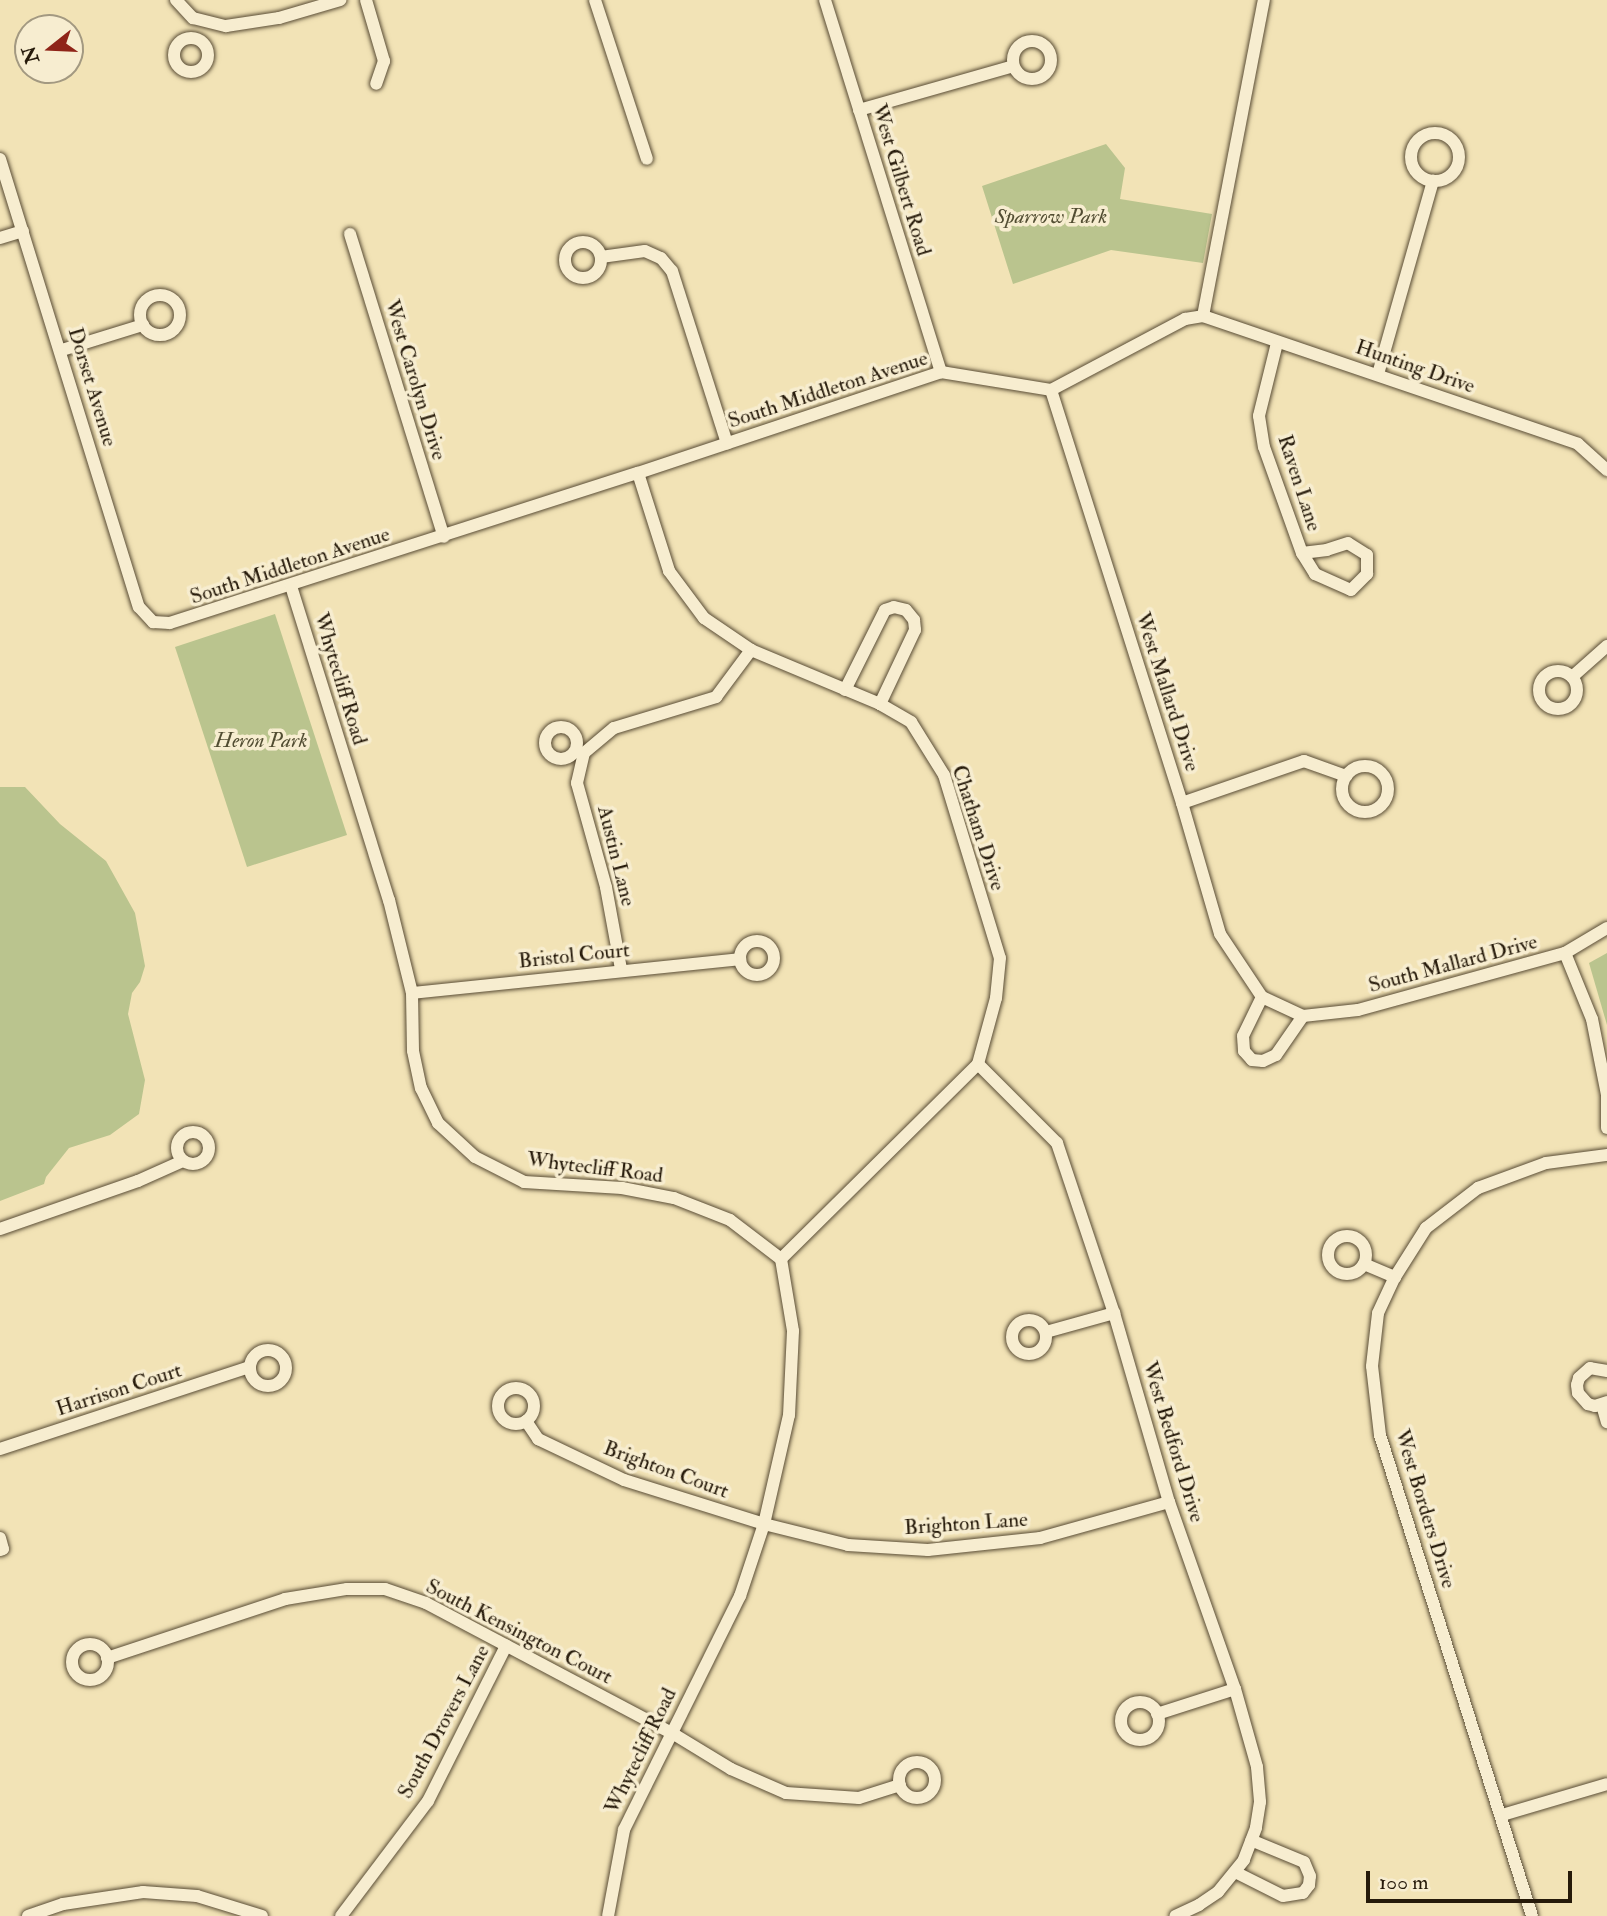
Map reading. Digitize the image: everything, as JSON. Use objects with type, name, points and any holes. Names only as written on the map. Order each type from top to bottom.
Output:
[{"type":"street","points":[[176,0],[193,18],[226,26],[279,18],[340,0]]},
{"type":"street","points":[[366,0],[384,61],[376,84]]},
{"type":"street","points":[[595,0],[647,159]]},
{"type":"street","name":"West Gilbert Road","points":[[825,0],[941,372]]},
{"type":"street","points":[[1051,390],[1185,319],[1203,316],[1264,0]]},
{"type":"street","points":[[198,39],[205,21]]},
{"type":"street","points":[[859,110],[1013,66]]},
{"type":"street","name":"Dorset Avenue","points":[[0,159],[62,350],[139,607],[153,622]]},
{"type":"street","points":[[1378,374],[1433,181]]},
{"type":"street","points":[[0,238],[23,231]]},
{"type":"street","name":"West Carolyn Drive","points":[[350,234],[444,537]]},
{"type":"street","points":[[601,257],[645,251],[661,258],[672,271],[727,443]]},
{"type":"street","name":"Hunting Drive","points":[[1203,316],[1578,444],[1607,470]]},
{"type":"street","points":[[62,350],[143,326]]},
{"type":"street","name":"Raven Lane","points":[[1277,343],[1258,416],[1264,447],[1302,553],[1315,574],[1351,590],[1367,574],[1367,555],[1348,543],[1327,550],[1302,553]]},
{"type":"street","name":"South Middleton Avenue","points":[[153,622],[170,623],[291,586],[941,372],[1051,390]]},
{"type":"street","name":"West Mallard Drive","points":[[1051,390],[1182,803],[1220,934],[1262,997]]},
{"type":"street","name":"Chatham Drive","points":[[638,473],[669,571],[704,618],[751,650],[880,704],[911,722],[944,775],[1000,958],[996,998],[978,1064]]},
{"type":"street","name":"Whytecliff Road","points":[[291,586],[389,900],[412,993],[413,1051],[421,1088],[439,1123],[475,1157],[524,1182],[622,1188],[674,1198],[730,1220],[781,1259],[793,1331],[789,1415],[764,1524],[740,1596],[624,1829],[608,1916]]},
{"type":"street","points":[[845,690],[885,610],[894,607],[906,610],[914,620],[915,630],[880,704]]},
{"type":"street","points":[[1572,677],[1607,646]]},
{"type":"street","name":"Austin Lane","points":[[621,969],[606,887],[577,783],[581,751],[614,728],[716,697],[751,650]]},
{"type":"street","points":[[1182,803],[1304,761],[1346,776]]},
{"type":"street","name":"South Mallard Drive","points":[[1303,1016],[1358,1010],[1565,953],[1607,928]]},
{"type":"street","points":[[1565,953],[1592,1019],[1607,1095],[1607,1128]]},
{"type":"street","name":"Bristol Court","points":[[412,993],[621,969],[740,959]]},
{"type":"street","points":[[1262,997],[1303,1016],[1276,1055],[1263,1062],[1252,1060],[1244,1051],[1242,1036],[1262,997]]},
{"type":"street","points":[[781,1259],[978,1064]]},
{"type":"street","name":"West Bedford Drive","points":[[978,1064],[1057,1143],[1114,1313],[1168,1502],[1235,1689],[1260,1785],[1256,1828],[1237,1873]]},
{"type":"street","name":"West Borders Drive","points":[[1532,1916],[1380,1435],[1372,1366],[1378,1313],[1395,1277],[1426,1228],[1478,1188],[1546,1163],[1607,1156]]},
{"type":"street","points":[[0,1229],[138,1181],[183,1161]]},
{"type":"street","points":[[1364,1264],[1395,1277]]},
{"type":"street","points":[[1046,1332],[1114,1313]]},
{"type":"street","name":"Harrison Court","points":[[0,1449],[250,1367]]},
{"type":"street","points":[[1607,1371],[1590,1368],[1579,1378],[1577,1385],[1578,1393],[1588,1404],[1605,1403],[1607,1422]]},
{"type":"street","name":"Brighton Court","points":[[526,1421],[538,1439],[624,1480],[764,1524]]},
{"type":"street","name":"Brighton Lane","points":[[764,1524],[848,1545],[928,1550],[1040,1538],[1168,1502]]},
{"type":"street","points":[[0,1538],[3,1549],[0,1550]]},
{"type":"street","name":"South Kensington Court","points":[[107,1658],[285,1599],[347,1589],[384,1589],[426,1603],[672,1733],[731,1769],[786,1793],[859,1798],[900,1785]]},
{"type":"street","name":"South Drovers Lane","points":[[341,1916],[428,1801],[506,1646]]},
{"type":"street","points":[[1157,1714],[1235,1689]]},
{"type":"street","points":[[1502,1815],[1607,1784]]},
{"type":"street","points":[[1175,1916],[1218,1892],[1237,1873],[1283,1896],[1303,1893],[1309,1885],[1310,1876],[1304,1862],[1251,1840]]},
{"type":"street","points":[[28,1916],[64,1904],[143,1892],[197,1896],[262,1916]]},
{"type":"green space","name":"Sparrow Park","points":[[1106,144],[1125,168],[1120,199],[1212,214],[1203,263],[1111,250],[1013,284],[982,186]]},
{"type":"green space","name":"Heron Park","points":[[275,614],[347,835],[247,867],[175,647]]},
{"type":"green space","points":[[0,787],[25,787],[60,824],[106,861],[135,913],[145,966],[140,982],[132,993],[128,1014],[145,1080],[139,1114],[110,1135],[69,1148],[46,1177],[44,1184],[0,1201]]},
{"type":"green space","points":[[1607,953],[1607,1025],[1589,963]]}]
